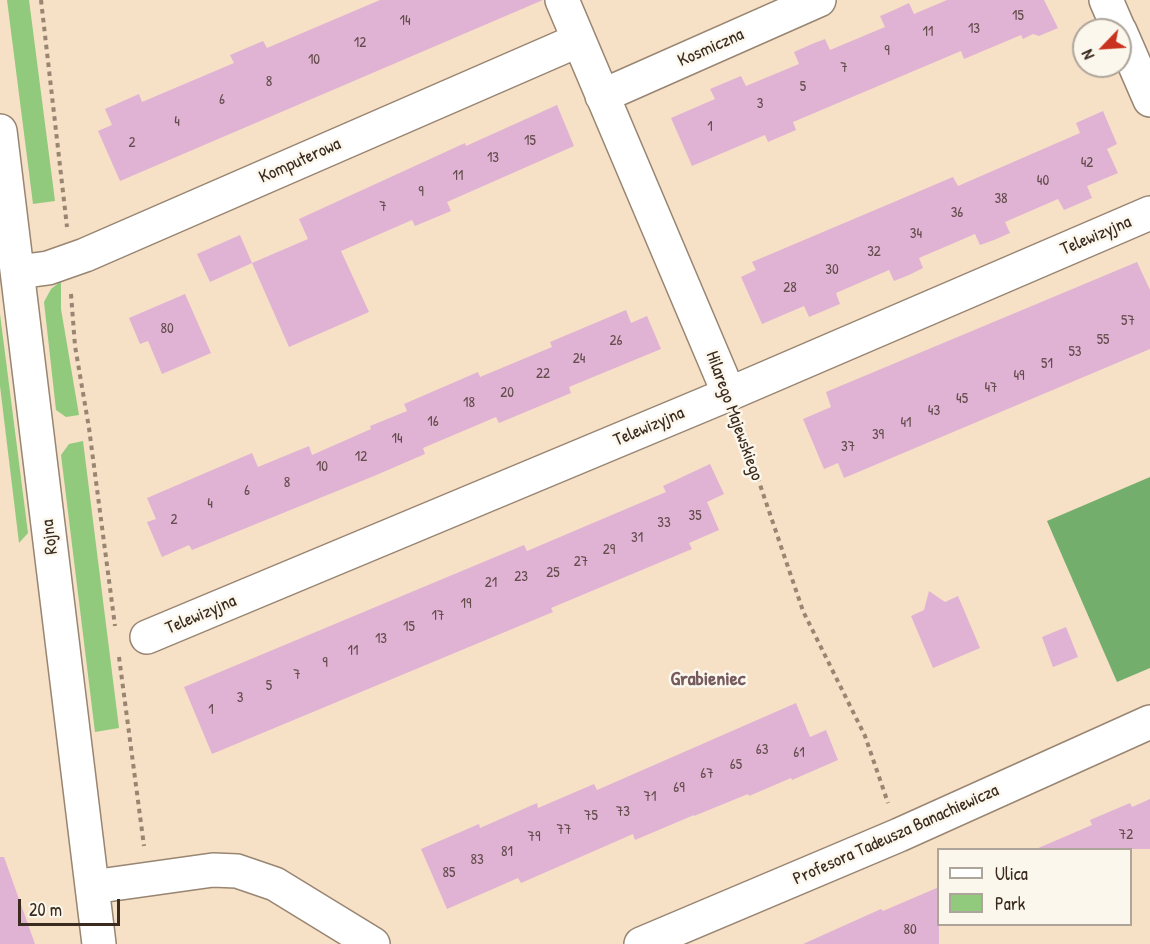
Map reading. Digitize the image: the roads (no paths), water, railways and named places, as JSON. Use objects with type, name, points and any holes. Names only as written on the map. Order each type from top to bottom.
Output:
[{"type":"street","name":"Hilarego Majewskiego","points":[[562,0],[729,394]]},
{"type":"street","name":"Kosmiczna","points":[[602,96],[819,0]]},
{"type":"street","points":[[1106,0],[1114,18]]},
{"type":"street","name":"Komputerowa","points":[[18,272],[48,268],[70,260],[579,40]]},
{"type":"street","points":[[1132,59],[1150,100]]},
{"type":"street","name":"Rojna","points":[[0,131],[2,169],[18,272],[99,944]]},
{"type":"street","name":"Telewizyjna","points":[[132,644],[729,394],[1150,213]]},
{"type":"street","name":"Profesora Tadeusza Banachiewicza","points":[[641,944],[899,835],[1150,722]]},
{"type":"street","points":[[92,887],[220,870],[249,873],[275,884],[373,944]]},
{"type":"district","name":"Grabieniec","points":[[708,680]]}]
